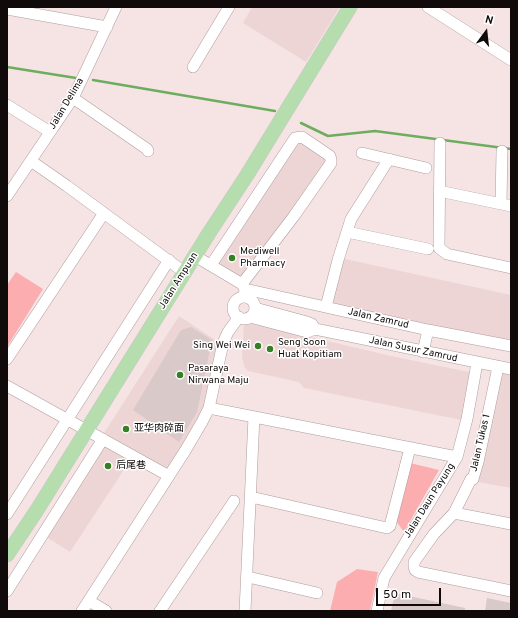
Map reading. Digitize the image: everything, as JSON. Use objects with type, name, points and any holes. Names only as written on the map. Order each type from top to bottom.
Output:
[{"type":"main road","name":"Jalan Ampuan","points":[[7,555],[37,510],[184,272],[290,106],[350,7]]},
{"type":"street","name":"Jalan Delima","points":[[7,196],[73,98],[116,7]]},
{"type":"street","points":[[193,67],[229,7]]},
{"type":"street","points":[[428,7],[511,60]]},
{"type":"street","points":[[7,9],[107,27]]},
{"type":"street","points":[[73,98],[148,151]]},
{"type":"street","points":[[7,105],[50,132]]},
{"type":"street","points":[[82,611],[185,451],[210,408],[223,343],[238,317],[234,312],[234,305],[330,163],[330,156],[302,137],[295,138],[210,266]]},
{"type":"street","points":[[440,143],[439,248],[447,254],[511,268]]},
{"type":"street","points":[[439,191],[506,205],[502,151]]},
{"type":"street","points":[[362,153],[426,168]]},
{"type":"street","points":[[326,307],[351,219],[389,159]]},
{"type":"street","points":[[30,161],[184,272]]},
{"type":"street","points":[[7,359],[104,213]]},
{"type":"street","points":[[347,232],[428,249]]},
{"type":"street","name":"Jalan Zamrud","points":[[195,256],[244,290],[428,330],[511,346]]},
{"type":"street","points":[[7,514],[169,260]]},
{"type":"street","points":[[244,290],[255,304],[253,313]]},
{"type":"street","name":"Jalan Susur Zamrud","points":[[238,317],[245,319],[253,313],[307,332],[315,329],[511,369]]},
{"type":"street","points":[[423,352],[428,330]]},
{"type":"street","name":"Jalan Daun Payung","points":[[377,611],[384,578],[457,457],[467,419],[477,363]]},
{"type":"street","name":"Jalan Tukas 1","points":[[498,367],[476,468],[472,479],[470,479],[454,513],[434,534],[414,562],[415,570],[418,572],[511,591]]},
{"type":"street","points":[[7,386],[169,476]]},
{"type":"street","points":[[210,408],[457,457]]},
{"type":"street","points":[[245,611],[248,577],[254,417]]},
{"type":"street","points":[[7,591],[103,439]]},
{"type":"street","points":[[250,497],[387,528],[390,526],[410,448]]},
{"type":"street","points":[[160,611],[234,501]]},
{"type":"street","points":[[454,513],[511,524]]},
{"type":"street","points":[[248,577],[317,593]]},
{"type":"street","points":[[89,600],[106,611]]},
{"type":"shaded area","points":[[252,7],[340,7],[306,62],[243,23]]},
{"type":"shaded area","points":[[293,136],[333,154],[247,283],[206,268]]},
{"type":"shaded area","points":[[336,257],[511,295],[511,349],[322,310]]},
{"type":"shaded area","points":[[16,272],[43,289],[7,347],[7,285]]},
{"type":"shaded area","points":[[179,316],[220,343],[206,407],[168,472],[135,453],[70,552],[40,533]]},
{"type":"shaded area","points":[[251,323],[391,356],[479,374],[471,422],[304,388],[299,382],[248,371],[244,366],[242,357],[244,324]]},
{"type":"shaded area","points":[[494,371],[511,374],[511,488],[473,481]]},
{"type":"shaded area","points":[[410,463],[439,470],[404,532],[396,521]]},
{"type":"shaded area","points":[[357,569],[378,572],[370,611],[330,611],[337,582]]},
{"type":"building","name":"Pasaraya Nirwana Maju","points":[[191,327],[212,340],[197,412],[179,442],[133,410],[181,330]]},
{"type":"building","points":[[395,593],[465,608],[465,611],[391,611]]},
{"type":"building","points":[[487,598],[511,603],[511,611],[485,611]]},
{"type":"waterway","points":[[7,67],[76,78]]},
{"type":"waterway","points":[[93,80],[275,111]]},
{"type":"waterway","points":[[301,123],[328,136],[375,131],[511,149]]},
{"type":"place","name":"Mediwell Pharmacy","points":[[232,258]]},
{"type":"place","name":"Sing Wei Wei","points":[[258,346]]},
{"type":"place","name":"Seng Soon Huat Kopitiam","points":[[270,349]]},
{"type":"place","name":"Pasaraya Nirwana Maju","points":[[180,375]]},
{"type":"place","name":"亚华肉碎面","points":[[126,429]]},
{"type":"place","name":"后尾巷","points":[[108,466]]}]
